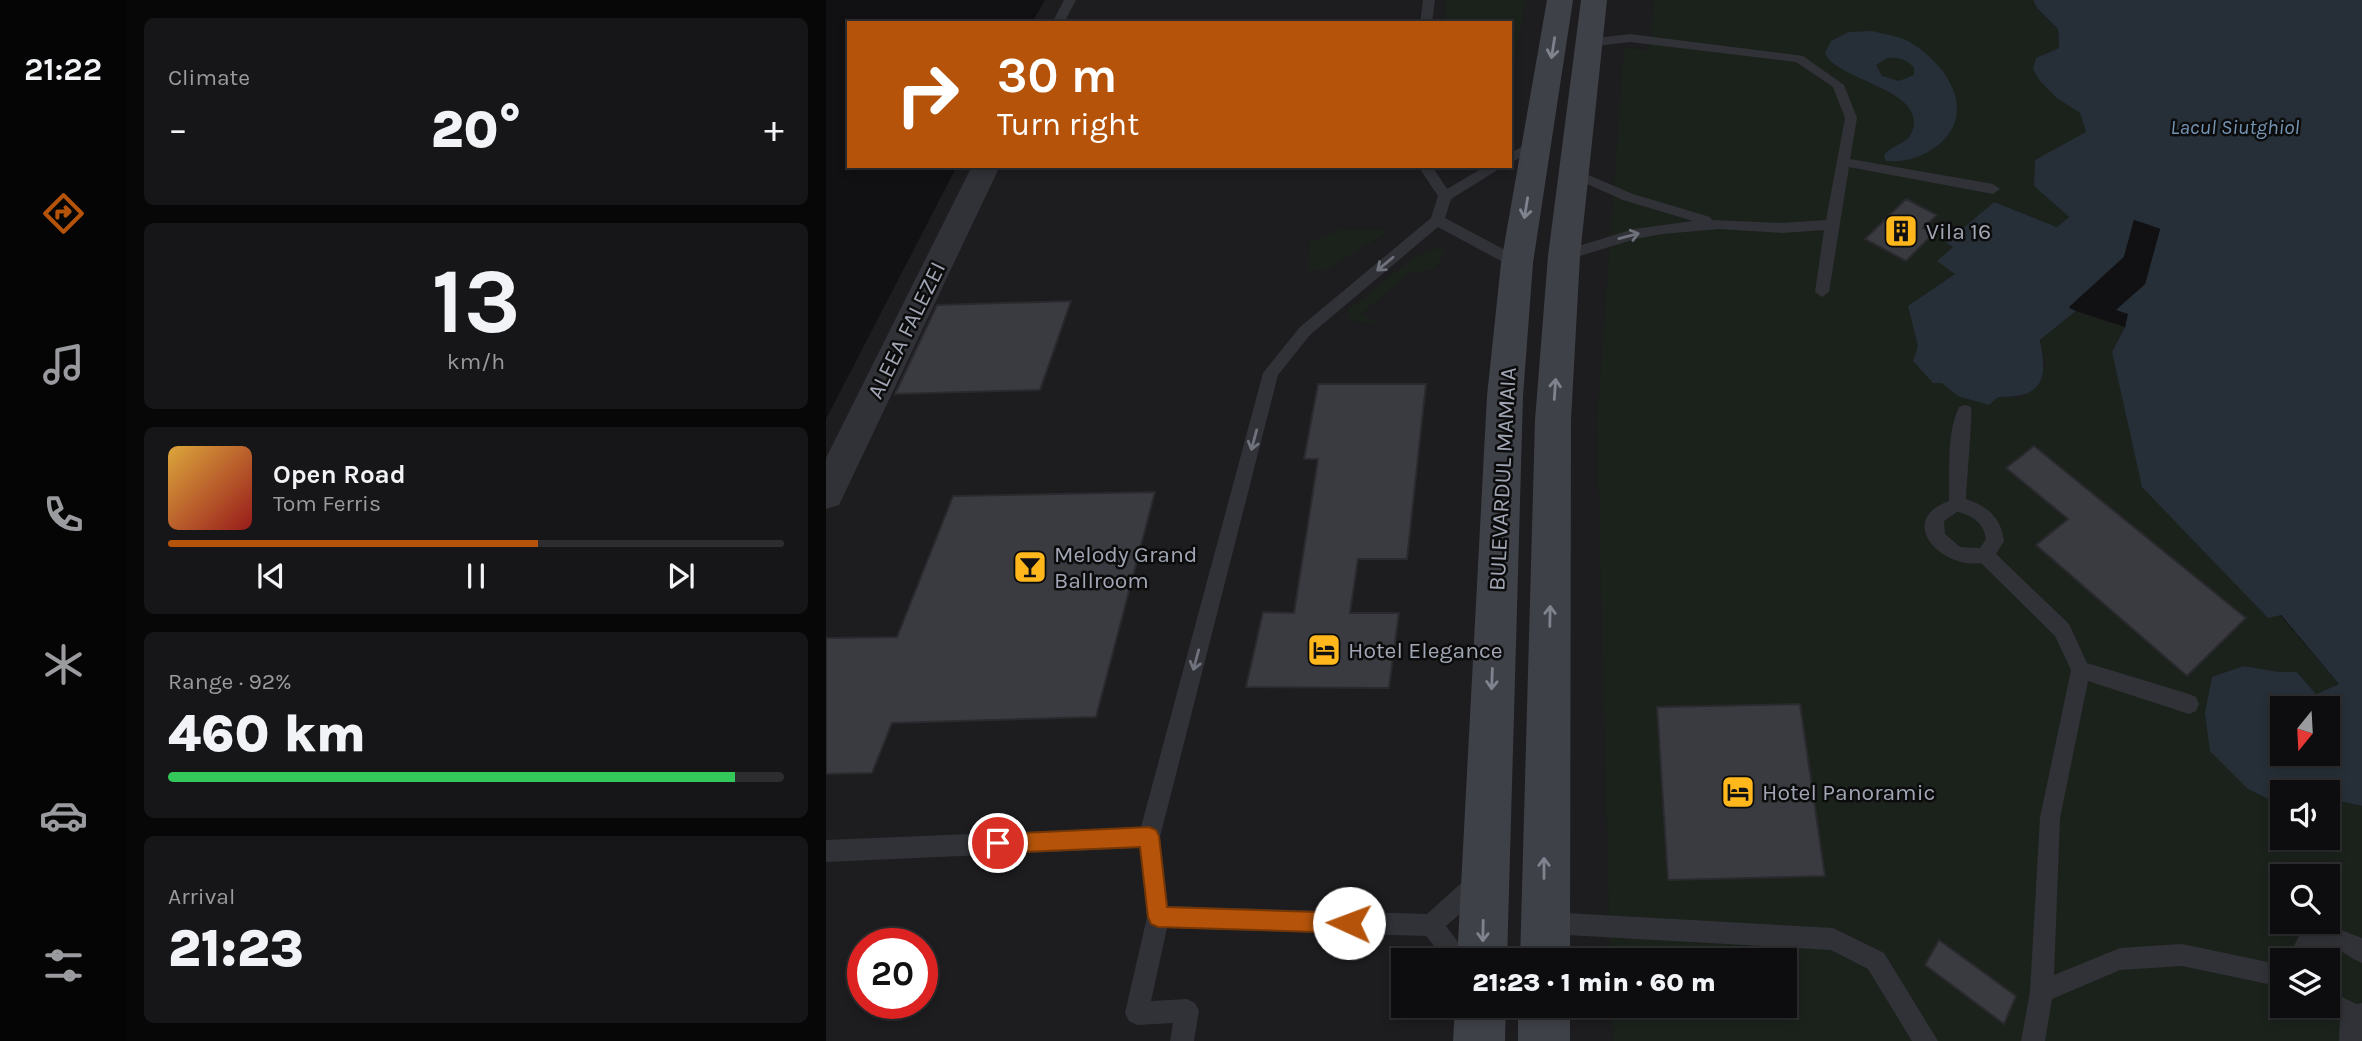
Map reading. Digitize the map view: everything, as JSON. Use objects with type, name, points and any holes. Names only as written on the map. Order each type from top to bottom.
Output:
[{"type":"main road","name":"BULEVARDUL MAMAIA","points":[[1482,948],[1505,396],[1524,151],[1560,0]]},
{"type":"main road","name":"BULEVARDUL MAMAIA","points":[[1545,948],[1553,420],[1572,172],[1594,0]]},
{"type":"main road","points":[[1479,1041],[1480,1018]]},
{"type":"main road","points":[[1544,1018],[1544,1041]]},
{"type":"street","name":"ALEEA FALEZEI","points":[[826,494],[985,168]]},
{"type":"lane","points":[[1059,21],[1070,0]]},
{"type":"lane","points":[[1426,21],[1429,0]]},
{"type":"lane","points":[[1588,43],[1630,38],[1799,59],[1838,85],[1851,118],[1822,292]]},
{"type":"lane","points":[[1843,162],[1993,189]]},
{"type":"lane","points":[[1426,168],[1445,196]]},
{"type":"lane","points":[[1182,1041],[1187,1011],[1137,1013],[1158,917],[1149,836],[1271,373],[1305,331],[1437,220],[1445,196],[1494,168]]},
{"type":"lane","points":[[1572,172],[1628,197],[1719,224]]},
{"type":"lane","points":[[1437,220],[1517,263]]},
{"type":"lane","points":[[1564,256],[1634,234],[1719,224],[1782,228],[1832,225]]},
{"type":"lane","points":[[1957,505],[1960,436],[1965,412]]},
{"type":"lane","points":[[1957,505],[1977,510],[1992,524],[1994,541],[1985,555],[1966,558],[1946,550],[1939,542],[1933,525],[1935,517],[1940,511],[1957,505]]},
{"type":"lane","points":[[1985,555],[2062,630],[2081,670],[2050,818],[2042,992],[2033,1041]]},
{"type":"lane","points":[[2081,670],[2189,704]]},
{"type":"lane","points":[[826,852],[1149,836]]},
{"type":"lane","points":[[1158,917],[1431,925],[1484,878]]},
{"type":"lane","points":[[1545,923],[1833,939],[1876,961],[1926,1041]]},
{"type":"lane","points":[[1431,925],[1450,948]]},
{"type":"lane","points":[[2305,948],[2311,939],[2321,934],[2345,939],[2362,952]]},
{"type":"lane","points":[[2042,992],[2120,958],[2182,955],[2270,973]]},
{"type":"lane","points":[[2340,1008],[2359,1015],[2350,1024],[2351,1041]]},
{"type":"shaded area","points":[[1045,0],[2033,0],[1989,405],[2076,311],[2297,672],[2287,696],[2270,696],[2270,736],[2248,789],[2270,800],[2270,850],[2340,850],[2340,807],[2362,806],[2362,1041],[826,1041],[826,419],[956,168],[1512,168],[1512,21],[1033,21]]},
{"type":"shaded area","points":[[1447,0],[1526,0],[1512,73],[1512,21],[1444,21]]},
{"type":"shaded area","points":[[1654,0],[2033,0],[2037,8],[2058,29],[2059,49],[2047,53],[2040,81],[2080,113],[2087,132],[2035,186],[2069,217],[2057,227],[1994,202],[1947,243],[1953,246],[1956,273],[1909,306],[1916,332],[1931,366],[1958,396],[2021,397],[2045,367],[2040,340],[2076,311],[2125,327],[2113,352],[2280,615],[2339,684],[2316,694],[2297,672],[2244,666],[2248,789],[2270,800],[2270,850],[2340,850],[2340,801],[2362,806],[2362,1041],[1613,1041],[1612,1018],[1797,1018],[1797,948],[1610,948],[1597,421],[1624,48],[1649,50]]},
{"type":"shaded area","points":[[1339,230],[1390,230],[1325,271],[1308,270],[1309,243]]},
{"type":"shaded area","points":[[1438,248],[1443,249],[1444,256],[1432,270],[1409,273],[1360,315],[1375,320],[1372,323],[1352,321],[1347,316],[1348,310],[1414,257]]},
{"type":"water","name":"Lacul Siutghiol","points":[[2033,0],[2362,0],[2362,806],[2340,801],[2340,780],[2270,780],[2270,800],[2248,789],[2210,751],[2205,713],[2212,677],[2244,666],[2297,672],[2316,694],[2339,684],[2281,615],[2268,618],[2142,487],[2112,352],[2125,327],[2127,315],[2115,310],[2145,284],[2160,229],[2134,220],[2124,257],[2069,307],[2076,311],[2040,340],[2042,376],[2033,390],[2025,394],[1998,397],[1989,405],[1958,396],[1942,383],[1933,383],[1913,361],[1918,346],[1908,306],[1955,274],[1937,261],[1953,247],[1946,243],[1994,202],[2057,227],[2069,217],[2034,186],[2035,160],[2086,132],[2080,113],[2057,98],[2040,81],[2033,69],[2036,58],[2059,48],[2058,29],[2037,8]]},
{"type":"water","points":[[1872,31],[1895,36],[1922,50],[1935,62],[1953,89],[1957,104],[1956,118],[1950,133],[1937,146],[1913,158],[1886,161],[1884,156],[1887,152],[1910,136],[1914,117],[1907,105],[1895,95],[1846,71],[1833,63],[1825,53],[1831,41],[1849,32]],"holes":[[[1891,58],[1908,62],[1914,68],[1914,75],[1899,81],[1882,76],[1876,65]]]},
{"type":"pier","points":[[2134,220],[2160,229],[2145,284],[2116,310],[2128,314],[2125,327],[2122,326],[2124,317],[2113,313],[2112,309],[2142,282],[2156,231],[2136,224],[2126,259],[2076,307],[2080,312],[2069,308],[2124,257]]},
{"type":"building","name":"Vila 16","points":[[1906,199],[1937,215],[1923,228],[1934,233],[1906,261],[1865,239]]},
{"type":"building","points":[[1071,301],[1040,390],[895,394],[937,305]]},
{"type":"building","points":[[1318,384],[1426,384],[1407,559],[1358,559],[1350,613],[1399,613],[1389,688],[1246,687],[1263,612],[1294,613],[1318,459],[1304,459]]},
{"type":"building","points":[[2034,446],[2246,618],[2187,676],[2036,545],[2068,519],[2006,468]]},
{"type":"building","name":"Melody Grand Ballroom","points":[[1155,492],[1096,717],[892,723],[872,773],[826,774],[826,638],[897,637],[953,496]]},
{"type":"building","name":"Hotel Panoramic","points":[[1800,704],[1825,876],[1668,880],[1657,707]]},
{"type":"building","points":[[1939,940],[2016,996],[2004,1024],[1925,965]]},
{"type":"place","name":"Vila 16","points":[[1901,231]]},
{"type":"place","name":"Melody Grand Ballroom","points":[[1030,567]]},
{"type":"place","name":"Hotel Elegance","points":[[1324,650]]},
{"type":"place","name":"Hotel Panoramic","points":[[1738,792]]},
{"type":"route","points":[[998,843],[1149,836],[1158,917],[1349,923]]}]
